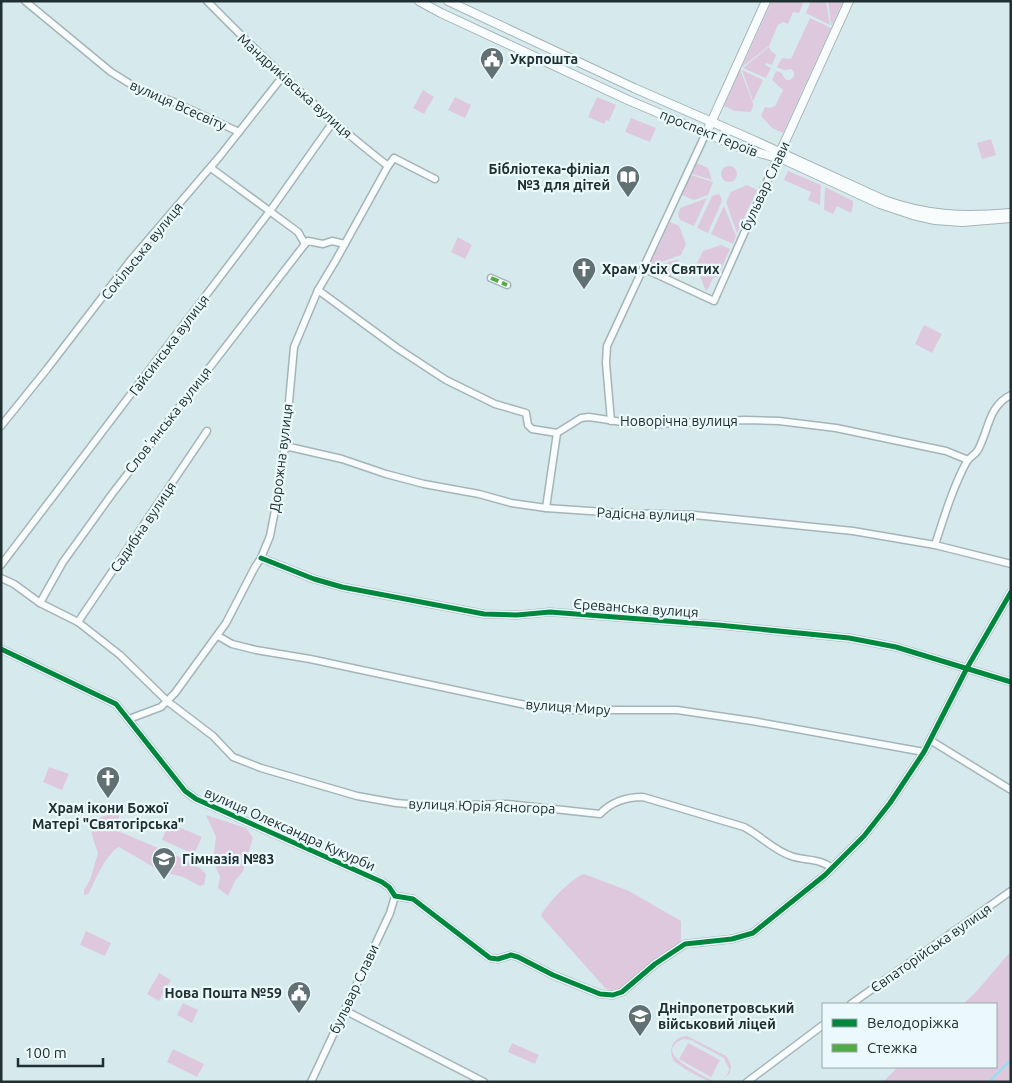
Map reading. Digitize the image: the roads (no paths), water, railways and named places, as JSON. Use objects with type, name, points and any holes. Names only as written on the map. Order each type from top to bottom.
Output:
[{"type":"main road","name":"проспект Героїв","points":[[419,1],[620,96],[736,146],[778,155],[787,162],[880,204],[935,220],[962,222],[1011,218]]},
{"type":"main road","name":"проспект Героїв","points":[[448,1],[778,155],[906,208],[967,216],[1011,212]]},
{"type":"main road","points":[[706,133],[766,1]]},
{"type":"main road","name":"бульвар Слави","points":[[778,155],[849,1]]},
{"type":"street","name":"вулиця Всесвіту","points":[[25,1],[111,72],[140,90],[174,102],[238,132]]},
{"type":"street","name":"Мандриківська вулиця","points":[[207,1],[238,34],[333,122],[388,166]]},
{"type":"street","name":"Сокільська вулиця","points":[[1,426],[130,261],[211,168],[283,76]]},
{"type":"street","name":"Гайсинська вулиця","points":[[1,565],[270,211],[333,122]]},
{"type":"street","points":[[611,421],[606,363],[607,346],[706,133]]},
{"type":"street","name":"бульвар Слави","points":[[643,268],[714,301],[778,155]]},
{"type":"street","points":[[388,166],[394,158],[435,179]]},
{"type":"street","name":"Дорожна вулиця","points":[[129,719],[161,707],[167,701],[218,636],[261,558],[270,536],[285,446],[294,347],[318,290],[388,166]]},
{"type":"street","points":[[211,168],[298,232],[305,244],[308,241],[323,244],[332,241],[345,244]]},
{"type":"street","name":"Словʼянська вулиця","points":[[40,603],[63,562],[112,494],[305,244]]},
{"type":"street","points":[[491,278],[507,285]]},
{"type":"street","points":[[318,290],[397,348],[446,380],[495,404],[526,413],[528,425],[532,429],[557,433],[546,508]]},
{"type":"street","points":[[935,545],[949,502],[968,460],[977,452],[993,410],[1011,395]]},
{"type":"street","name":"Новорічна вулиця","points":[[557,433],[581,418],[589,417],[611,421],[659,424],[744,420],[836,428],[917,444],[968,460]]},
{"type":"street","name":"Садибна вулиця","points":[[78,622],[207,431]]},
{"type":"street","name":"Радісна вулиця","points":[[285,446],[342,459],[386,474],[424,484],[546,508],[702,516],[852,531],[935,545],[1011,564]]},
{"type":"street","name":"Єреванська вулиця","points":[[261,558],[306,576],[333,584],[484,614],[518,615],[550,612],[718,625],[849,638],[896,647],[1011,682]]},
{"type":"street","name":"вулиця Юрія Ясногора","points":[[1,578],[14,584],[40,603],[78,622],[120,655],[167,701],[213,736],[233,756],[262,768],[357,796],[430,806],[507,804],[600,814],[616,800],[643,797],[744,827],[756,833],[783,853],[792,857],[826,863],[832,868]]},
{"type":"street","name":"вулиця Олександра Кукурби","points":[[1,649],[116,704],[190,795],[382,882],[389,887],[395,896],[413,898],[490,958],[498,959],[511,955],[518,957],[553,975],[609,995],[622,992],[655,964],[685,944],[732,939],[753,933],[832,868],[864,836],[890,803],[924,752],[967,668],[1011,592]]},
{"type":"street","name":"вулиця Миру","points":[[218,636],[232,644],[256,650],[310,659],[530,706],[570,710],[677,710],[752,721],[924,752]]},
{"type":"street","points":[[930,740],[1011,790]]},
{"type":"street","name":"Євпаторійська вулиця","points":[[852,1003],[1011,891]]},
{"type":"street","name":"бульвар Слави","points":[[311,1082],[390,913],[395,896]]},
{"type":"street","points":[[344,1010],[484,1082]]},
{"type":"street","points":[[747,1082],[822,1026]]},
{"type":"waterway","points":[[989,1082],[1011,1060]]},
{"type":"place","name":"Укрпошта","points":[[492,80]]},
{"type":"place","name":"Бібліотека-філіал №3 для дітей","points":[[628,198]]},
{"type":"place","name":"Храм Усіх Святих","points":[[584,290]]},
{"type":"place","name":"Храм ікони Божої Матері \"Святогірська\"","points":[[108,799]]},
{"type":"place","name":"Гімназія №83","points":[[164,880]]},
{"type":"place","name":"Нова Пошта №59","points":[[299,1014]]},
{"type":"place","name":"Дніпропетровський військовий ліцей","points":[[640,1037]]}]
